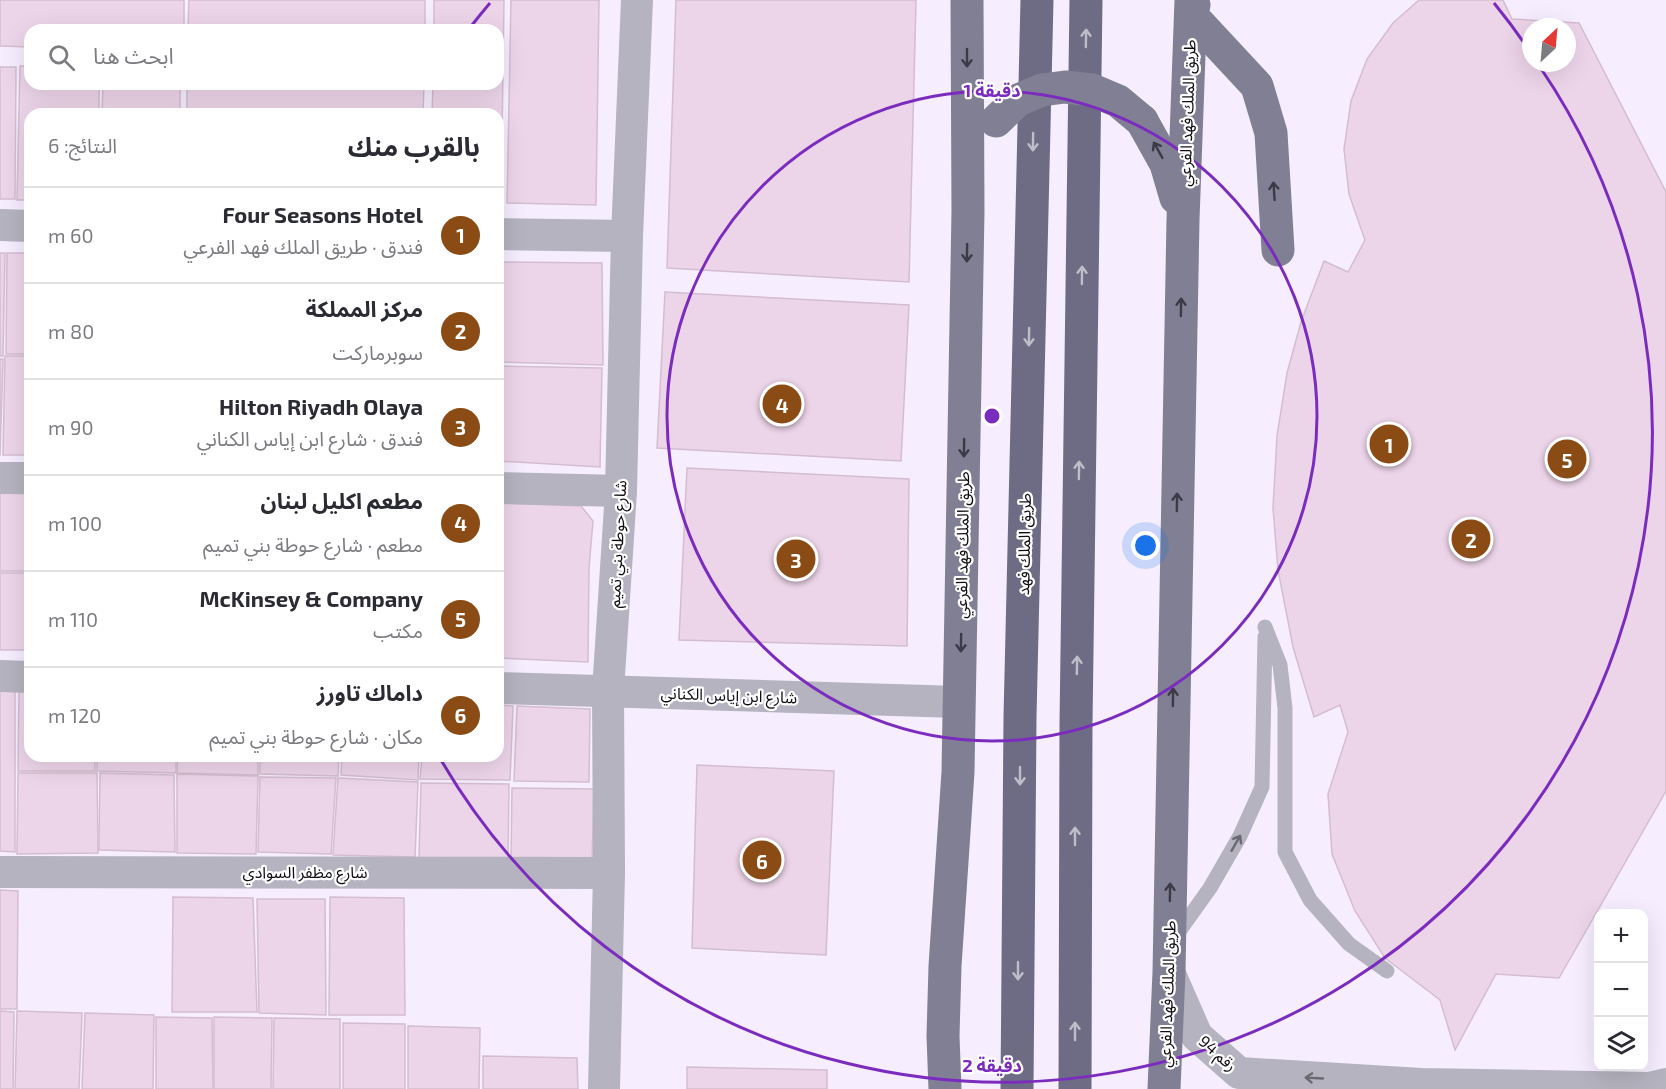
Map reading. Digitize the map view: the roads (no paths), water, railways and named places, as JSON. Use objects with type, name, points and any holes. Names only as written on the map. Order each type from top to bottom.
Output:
[{"type":"highway","name":"طريق الملك فهد","points":[[1017,1089],[1020,717],[1037,0]]},
{"type":"highway","points":[[1075,1089],[1076,724],[1086,0]]},
{"type":"main road","name":"طريق الملك فهد الفرعي","points":[[945,1089],[943,1036],[945,966],[958,772],[960,702],[968,211],[967,0]]},
{"type":"main road","name":"طريق الملك فهد الفرعي","points":[[1164,1089],[1169,958],[1183,220],[1192,5]]},
{"type":"main road","points":[[1192,5],[1257,86],[1271,133],[1278,250]]},
{"type":"main road","points":[[968,211],[986,147],[996,121],[1018,100],[1042,90],[1065,87],[1092,90],[1118,101],[1142,121],[1166,164],[1183,220]]},
{"type":"street","name":"شارع حوطة بني تميم","points":[[604,1089],[609,873],[608,691],[621,490],[627,236],[637,0]]},
{"type":"street","points":[[0,225],[24,226]]},
{"type":"street","points":[[504,234],[627,236]]},
{"type":"street","points":[[0,478],[24,478]]},
{"type":"street","points":[[504,488],[621,490]]},
{"type":"street","points":[[0,676],[24,677]]},
{"type":"street","name":"شارع ابن إياس الكناني","points":[[504,688],[960,702]]},
{"type":"street","name":"شارع مظفر السوادي","points":[[0,872],[609,873]]},
{"type":"street","name":"رقم 94","points":[[1169,958],[1197,1036],[1239,1073],[1418,1086],[1657,1083]]},
{"type":"lane","points":[[1169,958],[1240,836],[1262,787],[1265,627],[1280,665],[1285,708],[1285,852],[1310,900],[1349,944],[1387,970]]},
{"type":"place","name":"مطعم اكليل لبنان","points":[[782,404]]},
{"type":"place","name":"Four Seasons Hotel","points":[[1389,444]]},
{"type":"place","name":"McKinsey & Company","points":[[1567,459]]},
{"type":"place","name":"مركز المملكة","points":[[1471,539]]},
{"type":"place","name":"Hilton Riyadh Olaya","points":[[796,559]]},
{"type":"place","name":"داماك تاورز","points":[[762,860]]}]
